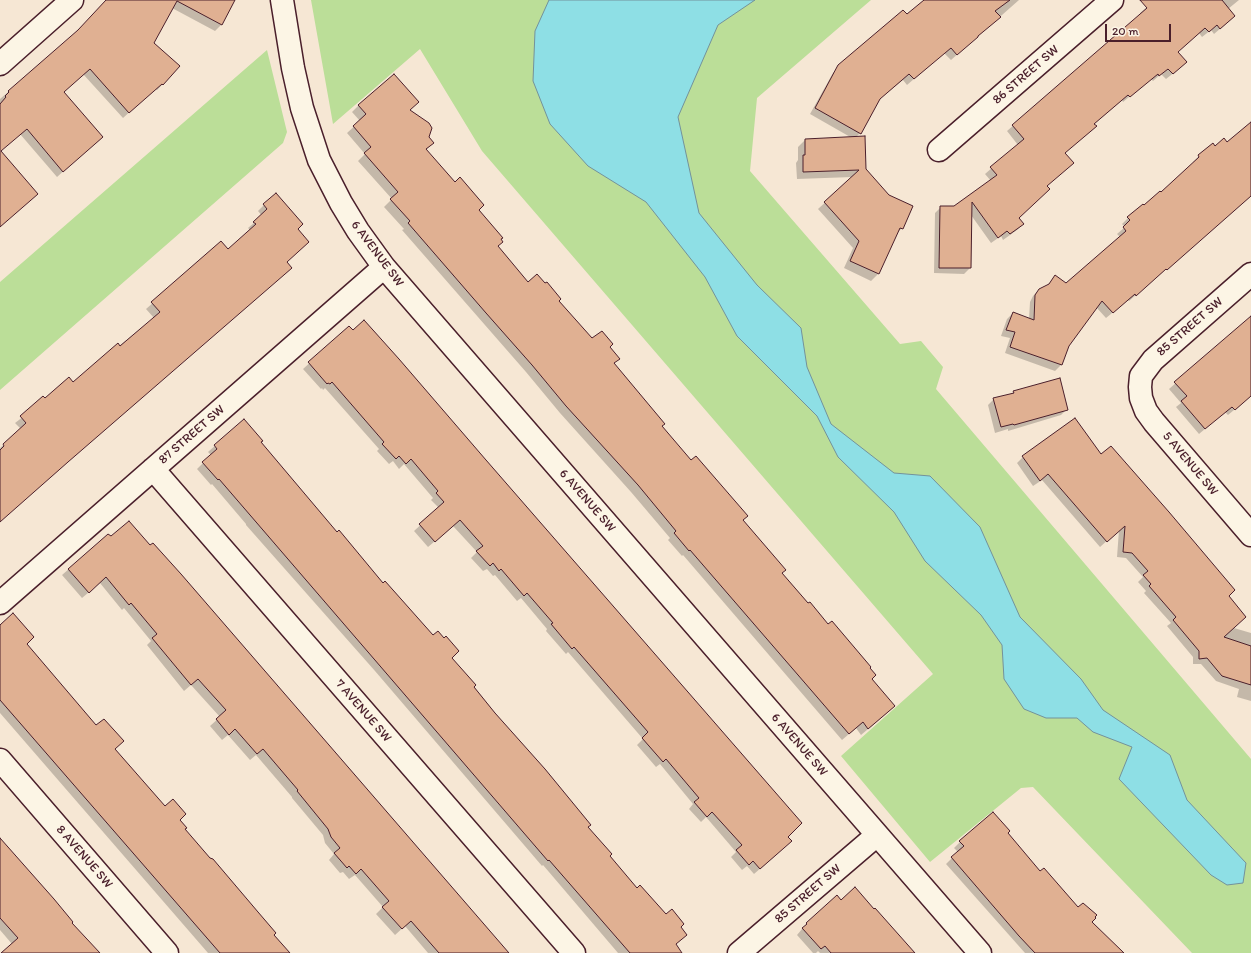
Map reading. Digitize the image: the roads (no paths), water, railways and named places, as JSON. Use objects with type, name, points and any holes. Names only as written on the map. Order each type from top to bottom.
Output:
[{"type":"street","points":[[0,64],[72,0]]},
{"type":"street","name":"6 AVENUE SW","points":[[282,0],[293,68],[302,108],[319,160],[341,204],[384,267],[980,953]]},
{"type":"street","name":"86 STREET SW","points":[[939,150],[1112,0]]},
{"type":"street","name":"87 STREET SW","points":[[0,603],[384,267]]},
{"type":"street","name":"85 STREET SW","points":[[1140,387],[1141,376],[1153,360],[1251,274]]},
{"type":"street","name":"5 AVENUE SW","points":[[1140,387],[1141,398],[1146,411],[1154,422],[1251,535]]},
{"type":"street","name":"7 AVENUE SW","points":[[153,469],[574,953]]},
{"type":"street","name":"8 AVENUE SW","points":[[0,760],[167,953]]},
{"type":"street","name":"85 STREET SW","points":[[739,953],[877,834]]},
{"type":"water","points":[[549,0],[755,0],[718,25],[678,117],[699,213],[757,285],[801,328],[807,367],[831,424],[894,473],[930,476],[980,527],[1020,617],[1081,679],[1103,710],[1170,755],[1187,800],[1246,863],[1243,883],[1227,885],[1211,875],[1119,779],[1132,747],[1093,732],[1077,718],[1046,718],[1024,709],[1004,679],[1002,645],[981,615],[925,561],[894,512],[838,457],[817,416],[737,336],[705,277],[646,202],[588,166],[550,124],[533,81],[535,31]]}]
